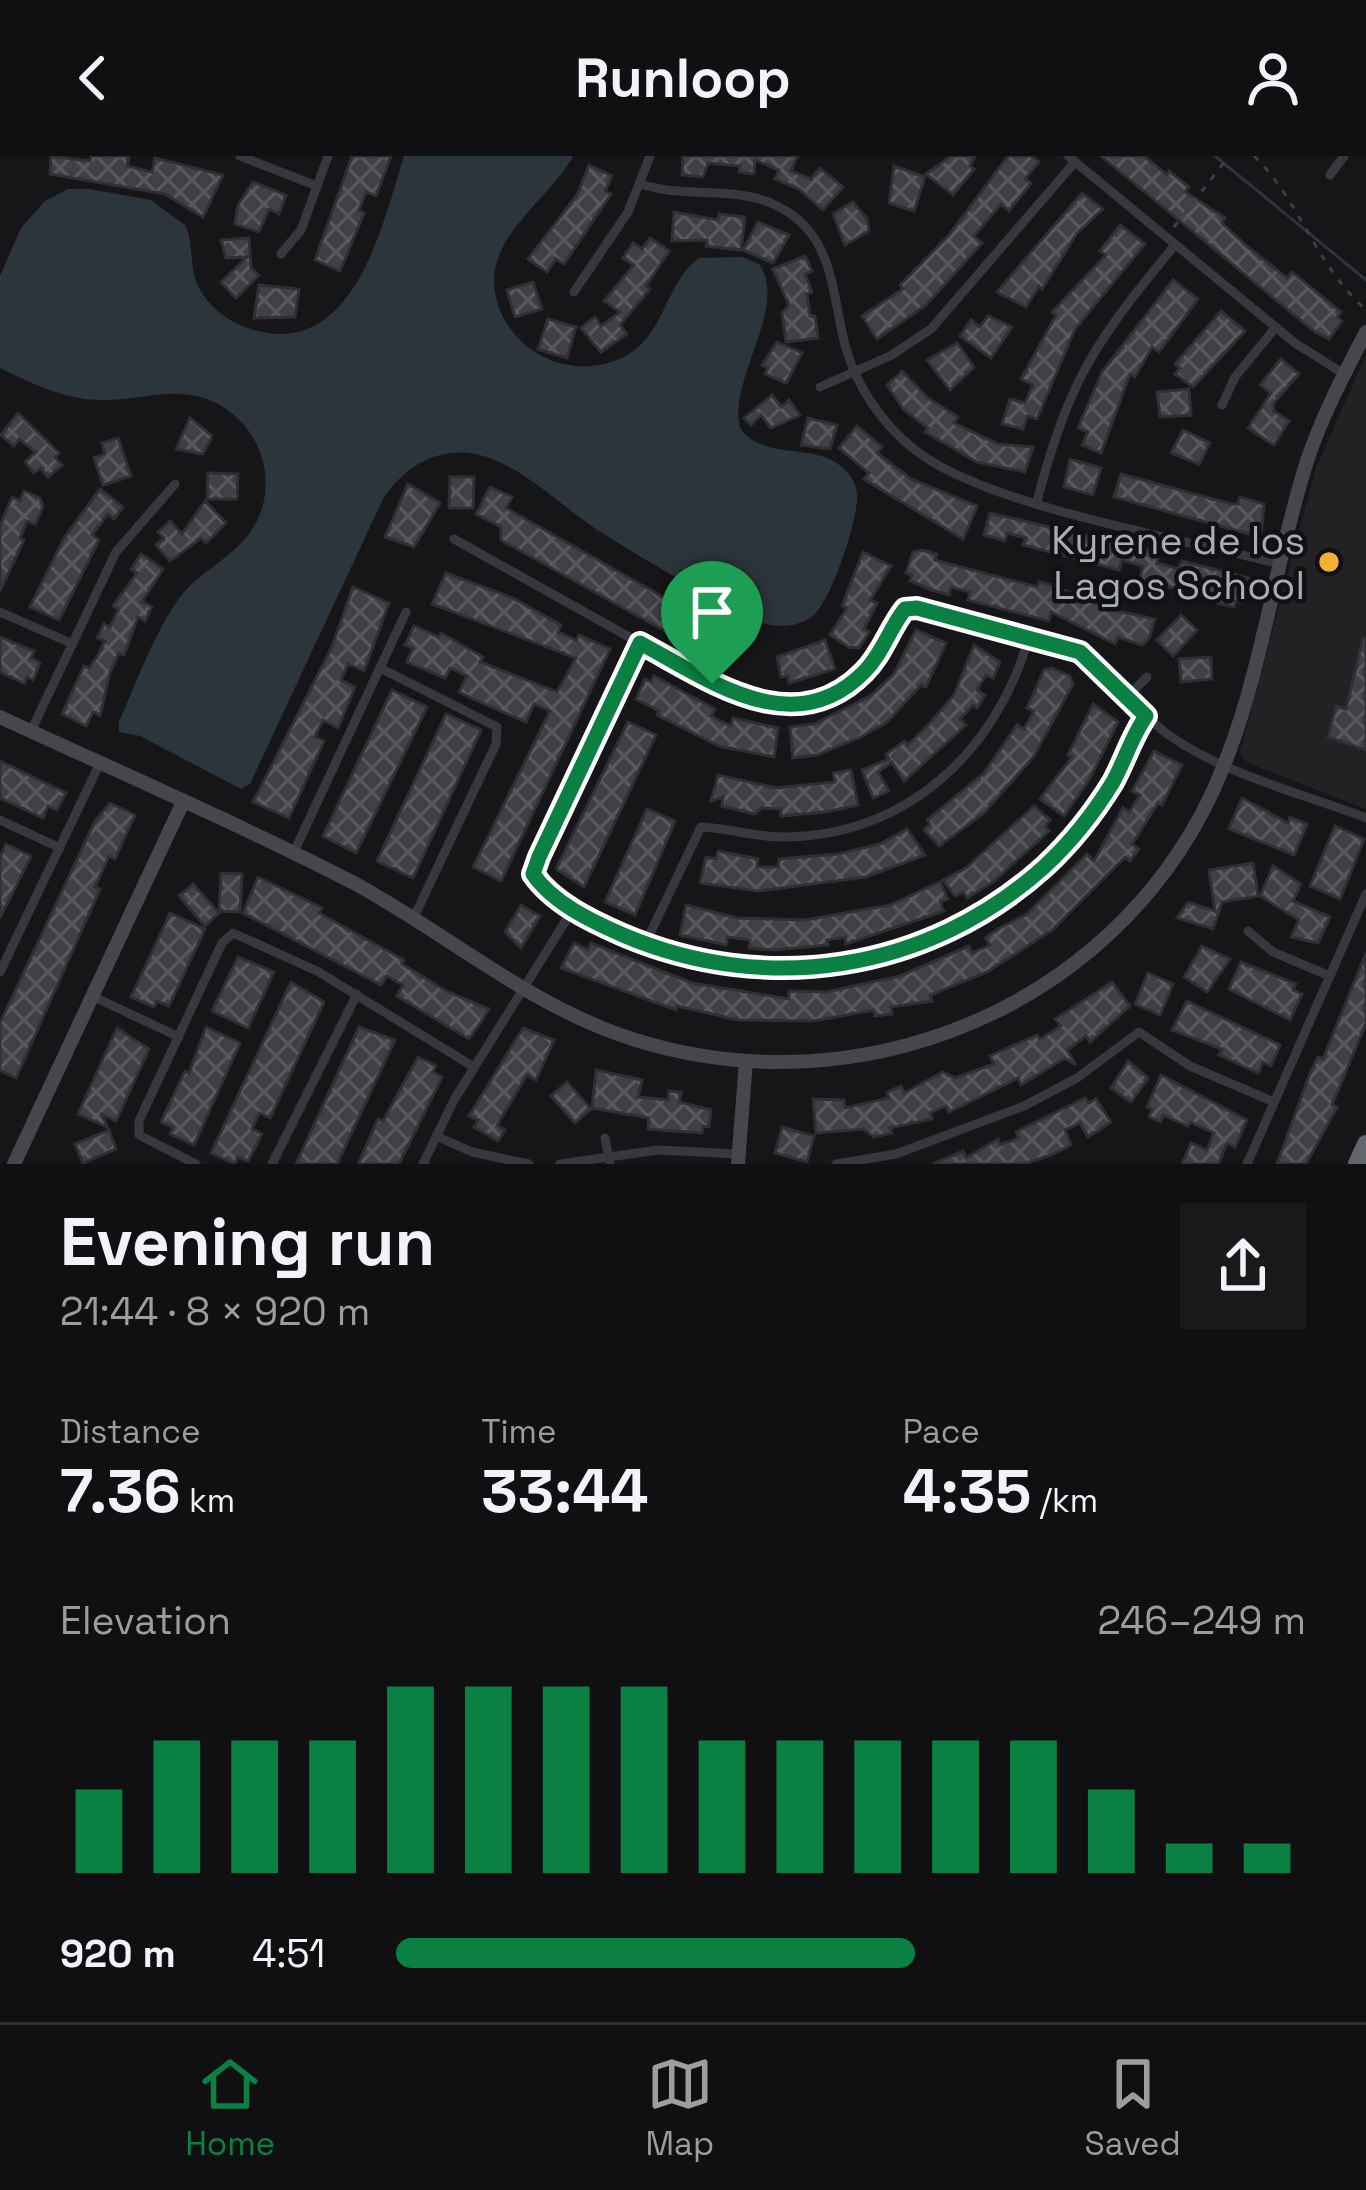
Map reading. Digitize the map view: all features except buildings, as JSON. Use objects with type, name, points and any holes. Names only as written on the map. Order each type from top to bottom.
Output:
[{"type":"highway","points":[[1357,1164],[1366,1144]]},
{"type":"street","points":[[240,156],[317,186]]},
{"type":"street","points":[[281,254],[301,230],[328,156]]},
{"type":"street","points":[[574,292],[641,184],[650,156]]},
{"type":"street","points":[[1330,175],[1344,156]]},
{"type":"street","points":[[820,387],[913,342],[951,311],[1071,159],[1276,327],[1344,374]]},
{"type":"street","points":[[641,184],[674,193],[752,196],[801,219],[827,261],[855,371],[878,413],[911,448],[956,477],[1280,564]]},
{"type":"street","points":[[1037,501],[1058,421],[1084,362],[1170,241]]},
{"type":"street","points":[[1222,405],[1235,377],[1276,327]]},
{"type":"street","points":[[0,717],[293,854],[414,917],[578,1017],[636,1040],[746,1060],[800,1063],[907,1047],[970,1025],[1042,987],[1101,943],[1169,866],[1225,763],[1305,467],[1366,332]]},
{"type":"street","points":[[32,731],[116,552],[175,484]]},
{"type":"street","points":[[454,538],[732,694],[792,705],[820,700],[861,676],[905,609],[1080,652],[1146,716],[1190,748],[1366,818]]},
{"type":"street","points":[[0,612],[73,644]]},
{"type":"street","points":[[293,854],[406,612]]},
{"type":"street","points":[[645,944],[701,826],[771,837],[830,834],[889,814],[945,778],[1001,712],[1029,638]]},
{"type":"street","points":[[640,643],[533,874],[573,909],[645,944],[704,962],[784,970],[863,961],[941,934],[990,908],[1066,845],[1114,780],[1146,716]]},
{"type":"street","points":[[380,668],[496,727],[496,744],[414,917]]},
{"type":"street","points":[[1127,697],[1147,677]]},
{"type":"street","points":[[0,972],[100,763]]},
{"type":"street","points":[[14,1164],[183,802]]},
{"type":"street","points":[[0,820],[60,848]]},
{"type":"street","points":[[1247,1164],[1366,894]]},
{"type":"street","points":[[423,1164],[474,1067],[573,909]]},
{"type":"street","points":[[1248,931],[1273,952],[1330,976]]},
{"type":"street","points":[[196,1164],[139,1135],[139,1121],[222,943],[232,933],[357,994],[474,1067]]},
{"type":"street","points":[[272,1164],[357,994]]},
{"type":"street","points":[[92,997],[179,1037]]},
{"type":"street","points":[[836,1163],[896,1154],[1024,1106],[1077,1078],[1139,1032],[1190,1066],[1274,1102]]},
{"type":"street","points":[[560,1164],[609,1161],[658,1150],[738,1159],[746,1060]]},
{"type":"street","points":[[436,1136],[472,1152],[529,1164]]},
{"type":"street","points":[[605,1138],[609,1161]]},
{"type":"path","points":[[1170,241],[1228,156]]},
{"type":"path","points":[[1254,156],[1280,189],[1314,250],[1366,310]]},
{"type":"shaded area","points":[[404,156],[573,156],[515,228],[496,267],[495,290],[506,322],[527,347],[558,363],[599,365],[629,354],[651,333],[679,280],[699,258],[743,257],[760,265],[767,282],[767,302],[742,388],[740,428],[762,445],[818,455],[843,468],[856,489],[854,519],[836,577],[820,608],[800,623],[773,625],[759,622],[636,554],[503,464],[469,453],[431,458],[399,479],[383,499],[250,784],[241,789],[140,736],[119,732],[119,722],[154,642],[180,597],[240,544],[260,515],[265,473],[260,452],[236,417],[197,396],[77,398],[0,368],[0,276],[21,228],[45,201],[68,189],[151,200],[185,225],[196,280],[217,310],[249,329],[291,333],[319,323],[360,278]]},
{"type":"shaded area","name":"Kyrene de los Lagos School","points":[[1366,355],[1366,809],[1246,762],[1240,752],[1316,468]]},
{"type":"waterway","points":[[1215,156],[1366,280]]},
{"type":"place","name":"Kyrene de los Lagos School","points":[[1329,562]]},
{"type":"route","points":[[917,608],[1080,652],[1146,716],[1114,780],[1080,829],[1042,868],[990,908],[920,944],[882,956],[820,968],[752,968],[684,958],[605,927],[542,888],[533,874],[640,643],[712,684],[771,705],[820,700],[861,676],[890,640],[905,609],[917,608]]}]
